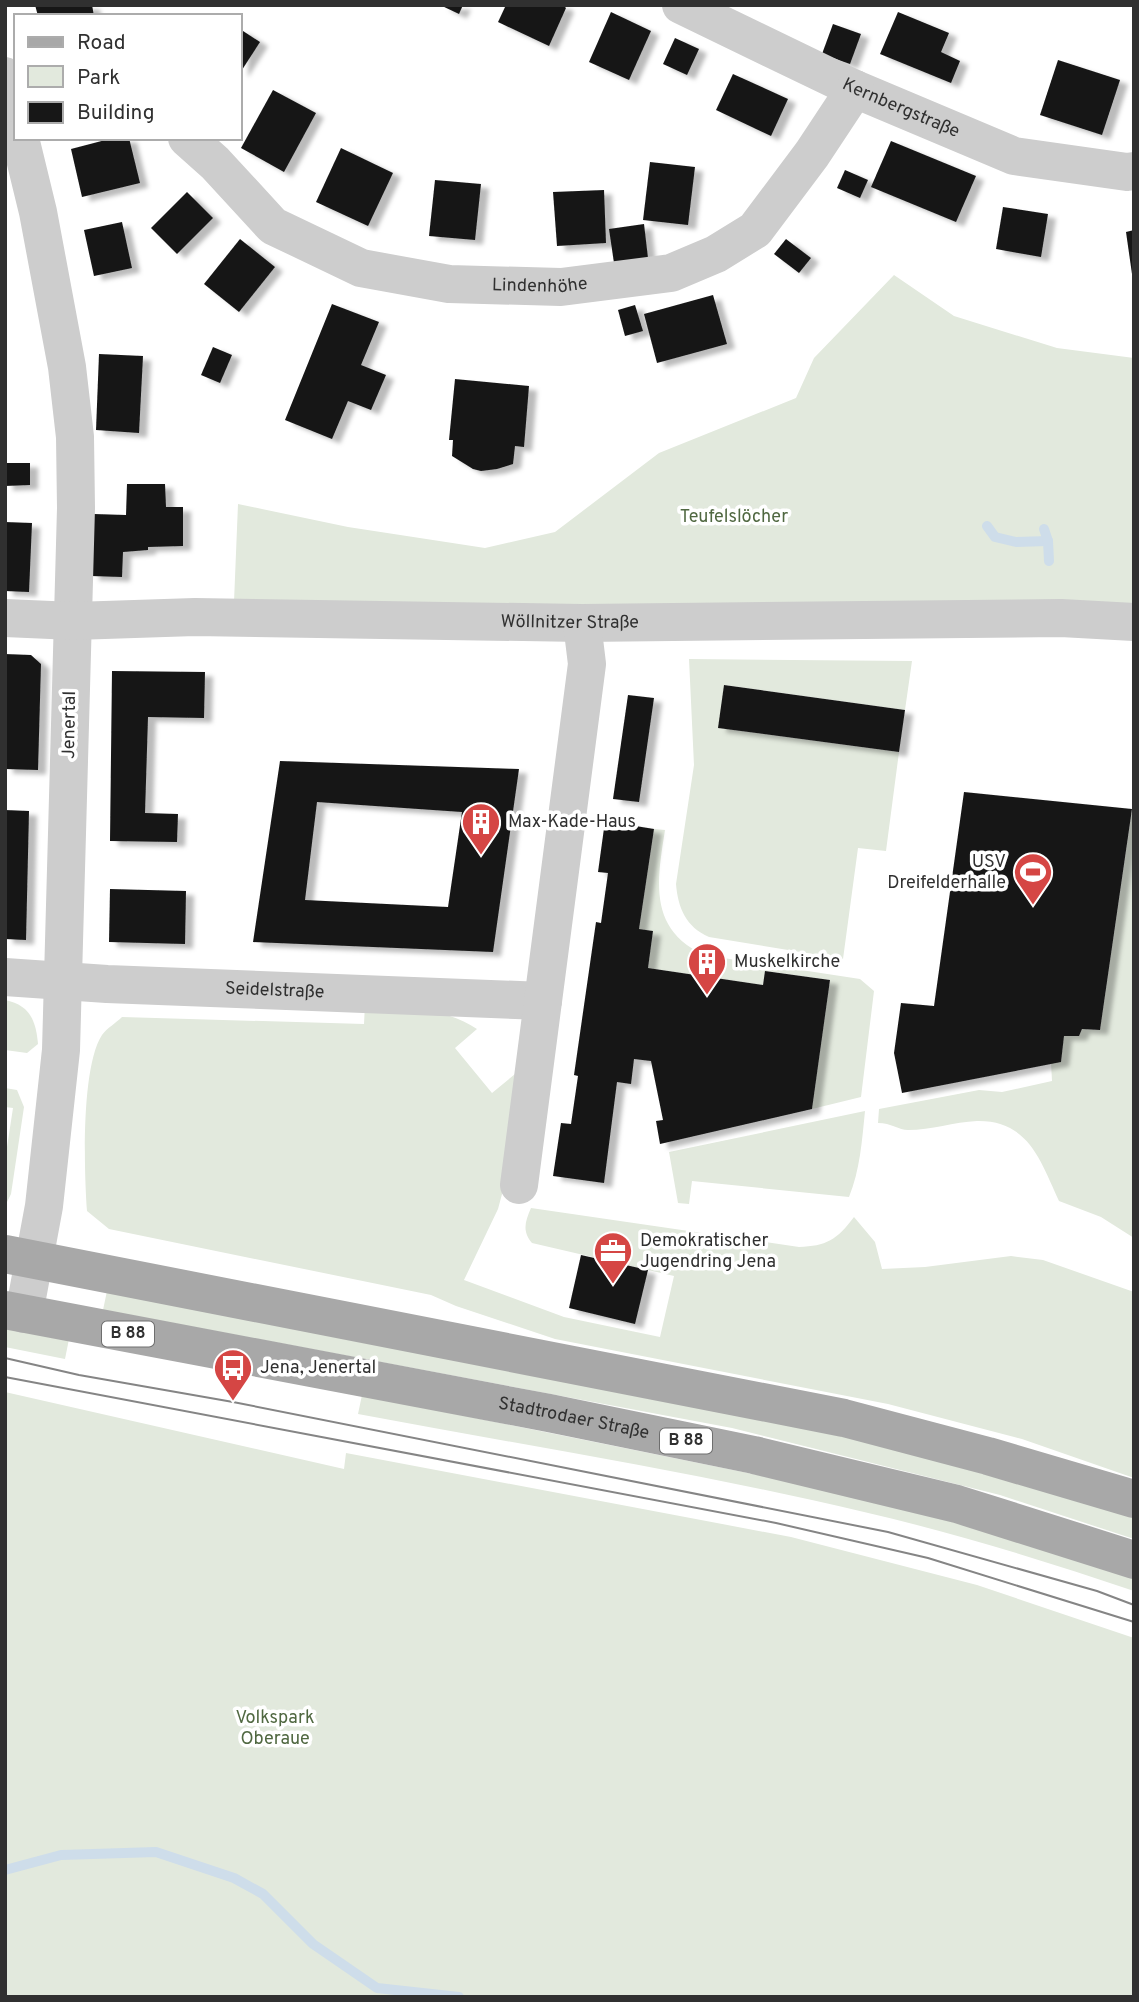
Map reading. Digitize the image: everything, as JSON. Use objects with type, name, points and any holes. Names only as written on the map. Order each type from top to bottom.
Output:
[{"type":"main road","points":[[20,1257],[844,1418],[988,1456],[1134,1499]]},
{"type":"main road","name":"Stadtrodaer Straße","points":[[15,1312],[754,1455],[957,1504],[1134,1560]]},
{"type":"street","name":"Kernbergstraße","points":[[681,5],[855,89],[1014,156],[1134,171]]},
{"type":"street","points":[[5,76],[14,111]]},
{"type":"street","name":"Lindenhöhe","points":[[189,140],[215,163],[273,226],[361,268],[449,285],[561,287],[671,273],[716,254],[755,230],[812,154],[855,89]]},
{"type":"street","name":"Jenertal","points":[[15,1312],[20,1257],[44,1206],[56,1105],[64,982],[76,508],[75,437],[67,367],[38,212],[20,140]]},
{"type":"street","name":"Wöllnitzer Straße","points":[[5,618],[72,621],[195,617],[582,623],[1061,618],[1134,622]]},
{"type":"street","points":[[519,1185],[587,664],[582,623]]},
{"type":"street","name":"Seidelstraße","points":[[5,977],[64,982],[543,1001]]},
{"type":"green space","name":"Teufelslöcher","points":[[894,275],[954,316],[1057,348],[1134,358],[1134,607],[594,609],[234,602],[238,504],[348,527],[485,548],[555,532],[659,453],[796,398],[814,358]]},
{"type":"green space","points":[[689,659],[912,661],[905,710],[725,685],[719,728],[899,752],[886,851],[858,848],[843,959],[709,937],[694,928],[685,916],[676,884],[694,765]]},
{"type":"green space","points":[[1134,797],[1134,1238],[1101,1217],[1059,1201],[1031,1146],[1009,1128],[977,1121],[908,1130],[878,1123],[879,1109],[979,1090],[1002,1092],[1052,1081],[1051,1063],[1061,1061],[1064,1036],[1079,1036],[1082,1029],[1100,1030]]},
{"type":"green space","points":[[654,829],[665,830],[660,867],[660,902],[673,932],[686,944],[704,955],[860,979],[874,991],[861,1097],[812,1109],[830,980],[766,971],[763,985],[648,968],[653,931],[639,929]]},
{"type":"green space","points":[[5,1000],[26,1010],[36,1028],[38,1044],[27,1053],[5,1050]]},
{"type":"green space","points":[[365,1004],[437,1012],[477,1029],[455,1048],[492,1093],[515,1074],[520,1127],[498,1209],[464,1280],[564,1317],[660,1337],[674,1276],[532,1243],[526,1226],[531,1208],[799,1247],[830,1240],[854,1217],[875,1242],[882,1269],[925,1267],[1011,1256],[1043,1260],[1134,1292],[1134,1478],[1022,1439],[888,1404],[555,1339],[431,1295],[109,1229],[87,1211],[86,1120],[90,1071],[102,1035],[122,1017],[364,1024]]},
{"type":"green space","points":[[5,1088],[17,1090],[24,1107],[11,1194],[5,1206],[5,1160],[13,1108],[5,1107]]},
{"type":"green space","points":[[865,1111],[858,1166],[849,1197],[692,1181],[689,1204],[678,1203],[669,1152]]},
{"type":"green space","points":[[107,1291],[861,1439],[1134,1517],[1134,1539],[1000,1495],[732,1428],[103,1310]]},
{"type":"green space","points":[[5,1327],[69,1339],[65,1359],[5,1347]]},
{"type":"green space","name":"Volkspark Oberaue","points":[[5,1392],[344,1469],[346,1453],[791,1537],[977,1585],[1134,1638],[1134,1997],[5,1997]]},
{"type":"green space","points":[[362,1395],[886,1501],[1134,1575],[1134,1591],[1033,1558],[898,1520],[675,1472],[358,1414]]},
{"type":"building","points":[[35,5],[92,5],[94,14],[37,14]]},
{"type":"building","points":[[440,5],[463,5],[459,14]]},
{"type":"building","points":[[506,5],[563,5],[566,8],[549,46],[498,22]]},
{"type":"building","points":[[611,12],[651,31],[629,80],[589,62]]},
{"type":"building","points":[[898,12],[949,33],[941,52],[960,61],[951,83],[880,54]]},
{"type":"building","points":[[833,24],[861,34],[850,64],[822,54]]},
{"type":"building","points":[[242,30],[260,42],[242,70]]},
{"type":"building","points":[[675,38],[699,49],[687,75],[663,64]]},
{"type":"building","points":[[1058,60],[1120,80],[1102,135],[1040,115]]},
{"type":"building","points":[[733,74],[788,99],[771,136],[716,110]]},
{"type":"building","points":[[273,90],[316,113],[284,172],[241,148]]},
{"type":"building","points":[[105,140],[129,140],[140,183],[82,197],[71,149]]},
{"type":"building","points":[[891,141],[976,176],[956,222],[871,187]]},
{"type":"building","points":[[341,148],[393,173],[368,226],[316,202]]},
{"type":"building","points":[[650,162],[695,167],[688,225],[643,220]]},
{"type":"building","points":[[845,170],[868,180],[860,198],[837,188]]},
{"type":"building","points":[[435,180],[481,184],[475,240],[429,236]]},
{"type":"building","points":[[604,190],[606,243],[557,246],[553,192]]},
{"type":"building","points":[[187,192],[213,218],[177,254],[151,228]]},
{"type":"building","points":[[1003,207],[1048,214],[1041,257],[996,249]]},
{"type":"building","points":[[122,222],[132,268],[94,276],[84,230]]},
{"type":"building","points":[[644,224],[648,258],[614,263],[609,229]]},
{"type":"building","points":[[1134,230],[1134,274],[1132,274],[1126,232]]},
{"type":"building","points":[[240,239],[275,267],[239,312],[204,284]]},
{"type":"building","points":[[786,239],[811,258],[799,273],[774,254]]},
{"type":"building","points":[[713,295],[727,344],[657,363],[644,314]]},
{"type":"building","points":[[332,304],[379,322],[361,365],[386,375],[371,410],[348,401],[332,439],[285,420]]},
{"type":"building","points":[[635,305],[643,331],[625,336],[618,310]]},
{"type":"building","points":[[213,347],[232,355],[220,383],[201,375]]},
{"type":"building","points":[[99,354],[143,356],[139,433],[96,430]]},
{"type":"building","points":[[455,379],[529,386],[524,447],[515,446],[513,464],[481,471],[452,456],[453,440],[449,440]]},
{"type":"building","points":[[5,463],[30,463],[30,485],[5,486]]},
{"type":"building","points":[[127,484],[165,484],[166,507],[183,507],[183,546],[148,547],[148,550],[123,552],[122,577],[91,576],[94,514],[126,515]]},
{"type":"building","points":[[5,522],[32,523],[29,592],[5,591]]},
{"type":"building","points":[[5,654],[31,655],[41,664],[38,770],[5,769]]},
{"type":"building","points":[[112,671],[205,672],[204,718],[148,717],[145,813],[178,814],[177,842],[110,841]]},
{"type":"building","points":[[724,685],[905,710],[899,752],[718,728]]},
{"type":"building","points":[[628,695],[654,698],[639,802],[613,799]]},
{"type":"building","name":"Max-Kade-Haus","points":[[280,761],[519,769],[493,952],[253,942]],"holes":[[[317,802],[462,812],[448,907],[305,900]]]},
{"type":"building","name":"USV Dreifelderhalle","points":[[964,792],[1132,809],[1100,1030],[1082,1029],[1079,1036],[1064,1036],[1061,1062],[902,1093],[894,1053],[901,1003],[934,1006]]},
{"type":"building","points":[[5,810],[29,811],[26,940],[5,939]]},
{"type":"building","name":"Muskelkirche","points":[[605,821],[654,829],[639,929],[653,931],[648,968],[763,985],[765,971],[830,980],[812,1109],[660,1144],[656,1121],[663,1120],[651,1061],[634,1059],[631,1084],[617,1082],[604,1183],[553,1176],[561,1123],[571,1124],[578,1076],[574,1075],[596,922],[601,923],[608,873],[598,872]]},
{"type":"building","points":[[110,889],[186,891],[185,944],[109,942]]},
{"type":"building","points":[[581,1255],[648,1270],[635,1324],[569,1308]]},
{"type":"waterway","points":[[987,526],[995,537],[1016,542],[1048,541]]},
{"type":"waterway","points":[[1044,529],[1049,561]]},
{"type":"waterway","points":[[5,1870],[61,1855],[156,1852],[234,1878],[263,1894],[313,1944],[377,1988],[459,1997]]},
{"type":"tram line","points":[[5,1358],[79,1375],[233,1402],[888,1532],[1097,1591],[1134,1605]]},
{"type":"tram line","points":[[5,1377],[776,1523],[928,1558],[1134,1622]]},
{"type":"place","name":"Max-Kade-Haus","points":[[481,856]]},
{"type":"place","name":"USV Dreifelderhalle","points":[[1033,906]]},
{"type":"place","name":"Muskelkirche","points":[[707,996]]},
{"type":"place","name":"Demokratischer Jugendring Jena","points":[[613,1285]]},
{"type":"place","name":"Jena, Jenertal","points":[[233,1402]]}]
